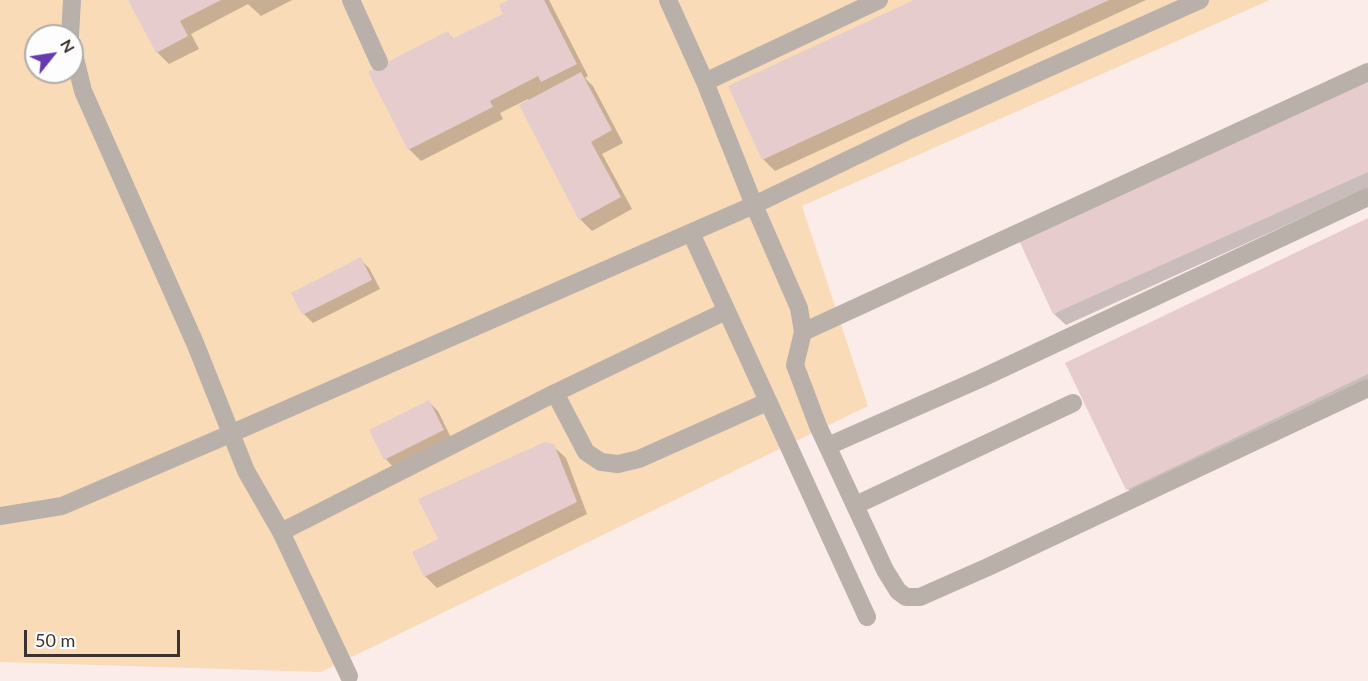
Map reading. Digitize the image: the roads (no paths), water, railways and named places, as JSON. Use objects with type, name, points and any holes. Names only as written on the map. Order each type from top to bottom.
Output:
[{"type":"lane","points":[[71,24],[72,0]]},
{"type":"lane","points":[[351,0],[379,62]]},
{"type":"lane","points":[[669,0],[799,309],[802,332],[795,365],[818,426],[885,570],[898,591],[906,597],[920,597],[988,567],[1368,388]]},
{"type":"lane","points":[[705,82],[879,0]]},
{"type":"lane","points":[[0,516],[62,506],[230,434],[754,205],[910,130],[1200,0]]},
{"type":"lane","points":[[802,332],[1368,72]]},
{"type":"lane","points":[[80,84],[195,343],[246,471],[281,532],[349,676]]},
{"type":"lane","points":[[828,446],[982,378],[1368,197]]},
{"type":"lane","points":[[690,232],[867,616]]},
{"type":"lane","points":[[281,532],[555,393],[726,311]]},
{"type":"lane","points":[[555,393],[586,452],[601,462],[618,465],[639,459],[767,402]]},
{"type":"lane","points":[[856,505],[1073,403]]}]
